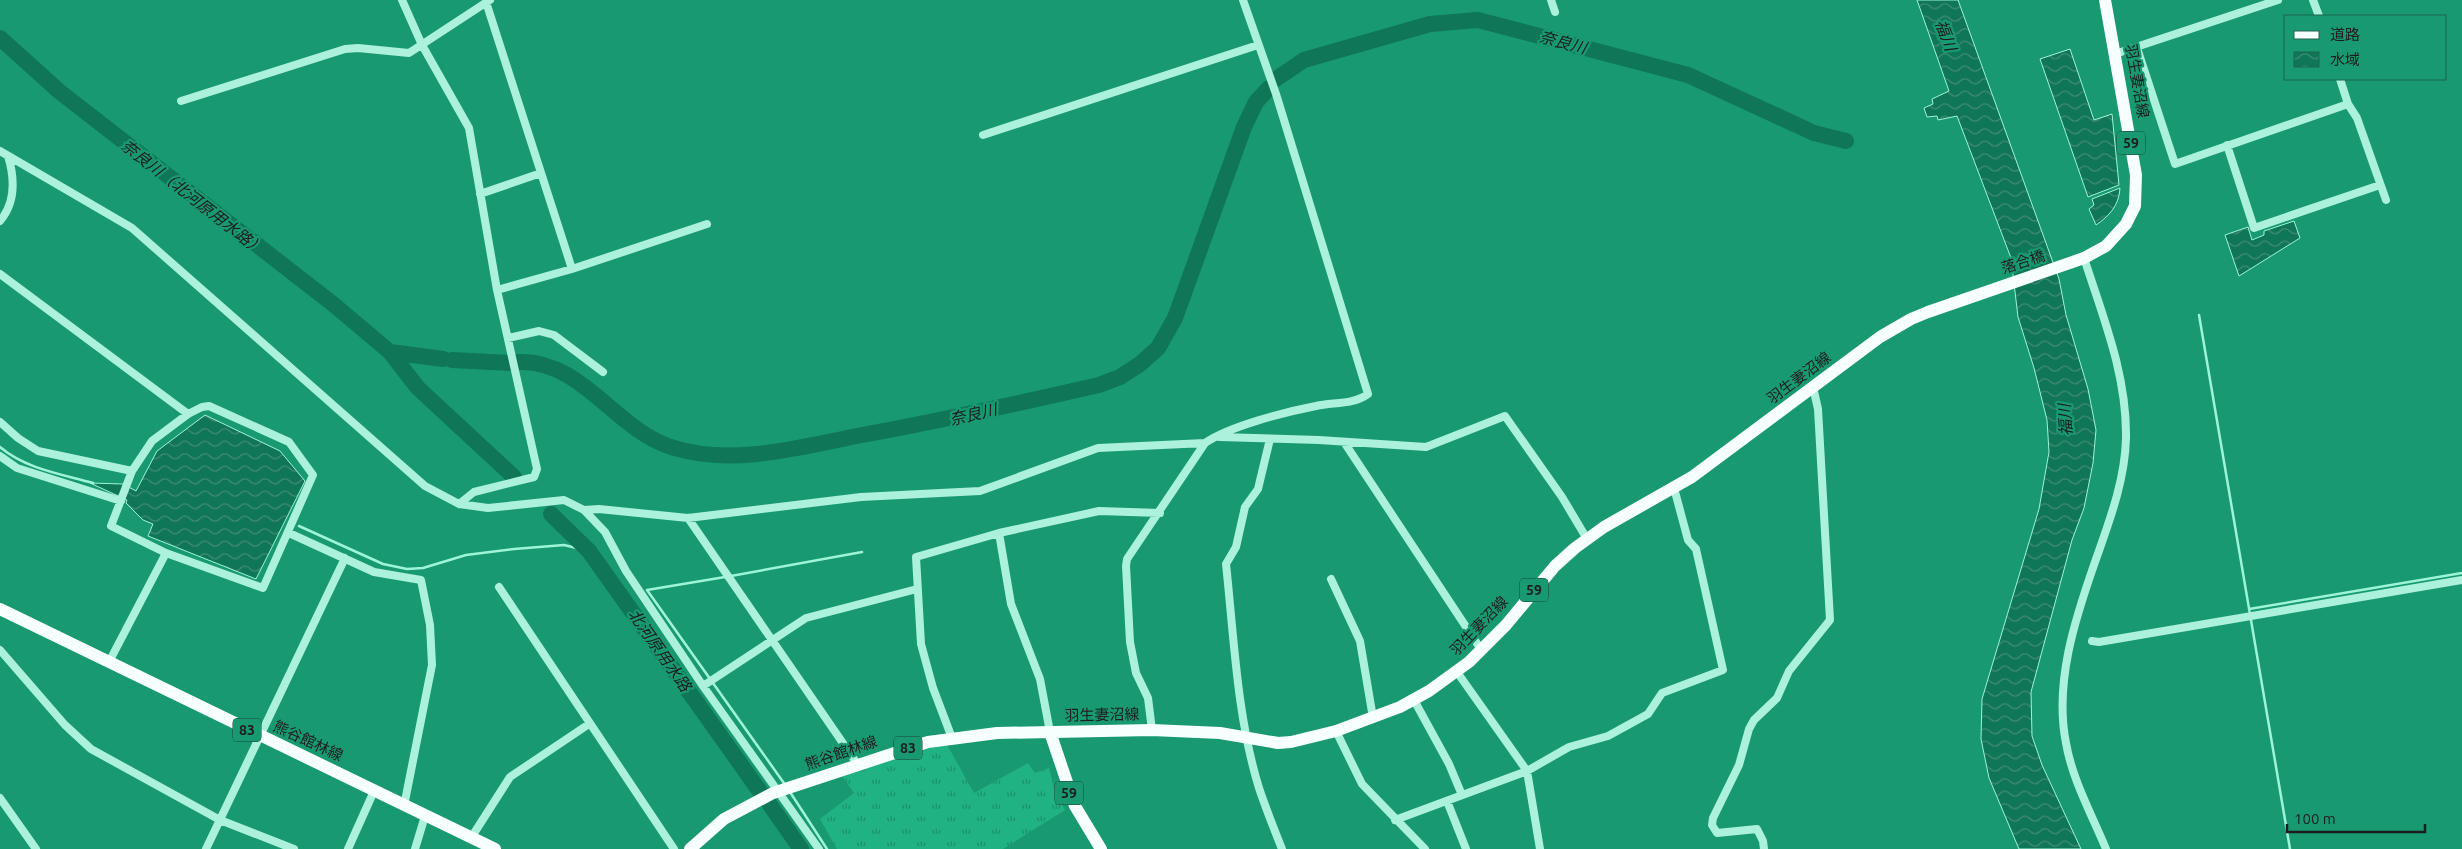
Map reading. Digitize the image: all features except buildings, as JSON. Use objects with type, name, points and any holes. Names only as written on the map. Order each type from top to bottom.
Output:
[{"type":"main road","name":"羽生妻沼線","points":[[2081,260],[2106,246],[2121,232],[2135,206],[2136,175],[2105,0]]},
{"type":"main road","name":"落合橋","points":[[1978,294],[2081,260]]},
{"type":"main road","name":"羽生妻沼線","points":[[1101,849],[1075,806],[1050,732],[1152,730],[1204,732],[1248,737],[1278,743],[1291,742],[1336,731],[1373,718],[1414,700],[1457,672],[1482,651],[1506,625],[1554,566],[1587,539],[1674,488],[1722,456],[1897,326],[1928,312],[1978,294]]},
{"type":"main road","name":"熊谷館林線","points":[[0,609],[495,849]]},
{"type":"main road","name":"熊谷館林線","points":[[690,849],[724,819],[775,793],[918,745],[952,738],[997,733],[1050,732]]},
{"type":"street","points":[[402,0],[422,45],[469,128],[497,290],[537,469],[534,477],[474,492],[459,504]]},
{"type":"street","points":[[1152,730],[1148,698],[1136,673],[1130,642],[1127,560],[1205,443],[1213,437],[1316,406],[1360,400],[1368,394],[1368,387],[1276,94],[1243,0]]},
{"type":"street","points":[[1550,0],[1555,12]]},
{"type":"street","points":[[2116,54],[2278,0]]},
{"type":"street","points":[[2313,0],[2319,15]]},
{"type":"street","points":[[181,101],[345,49],[409,53],[488,1],[572,269]]},
{"type":"street","points":[[984,135],[1258,45]]},
{"type":"street","points":[[2137,48],[2175,164],[2348,104]]},
{"type":"street","points":[[2340,80],[2348,104],[2357,118],[2386,200]]},
{"type":"street","points":[[2227,145],[2254,228],[2380,185]]},
{"type":"street","points":[[0,151],[132,228],[425,486],[459,504],[488,508],[564,500],[584,510],[605,532],[626,571],[775,793],[819,849]]},
{"type":"street","points":[[0,221],[12,200],[13,173],[8,156]]},
{"type":"street","points":[[480,194],[541,173]]},
{"type":"street","points":[[497,290],[572,269],[707,224]]},
{"type":"street","points":[[2081,260],[2118,368],[2125,410],[2126,438],[2122,479],[2076,625],[2062,691],[2066,744],[2088,808],[2106,849]]},
{"type":"street","points":[[0,274],[188,414]]},
{"type":"street","points":[[509,342],[539,331],[554,335],[603,372]]},
{"type":"street","points":[[1764,849],[1763,841],[1757,828],[1717,833],[1712,825],[1713,818],[1739,765],[1749,729],[1754,720],[1777,698],[1789,671],[1830,620],[1818,409],[1813,387]]},
{"type":"street","points":[[209,406],[289,442],[313,475],[263,588],[166,553],[111,526],[132,471],[152,441],[188,414],[202,407],[209,406]]},
{"type":"street","points":[[1213,437],[1426,447],[1505,416],[1562,497],[1587,539]]},
{"type":"street","points":[[0,422],[18,438],[38,451],[132,471]]},
{"type":"street","points":[[1270,439],[1258,489],[1246,507],[1236,547],[1226,564],[1248,737],[1259,787],[1282,849]]},
{"type":"street","points":[[1344,442],[1482,651]]},
{"type":"street","points":[[584,510],[600,509],[688,518],[861,497],[980,491],[1098,448],[1205,443]]},
{"type":"street","points":[[0,456],[17,468],[121,501]]},
{"type":"street","points":[[1395,820],[1527,771],[1569,746],[1608,736],[1648,714],[1662,693],[1723,670],[1696,549],[1688,540],[1674,488]]},
{"type":"street","points":[[952,738],[921,644],[916,558],[999,533],[1099,511],[1160,512]]},
{"type":"street","points":[[688,518],[858,765]]},
{"type":"street","points":[[288,532],[374,572],[421,580],[430,626],[432,665],[404,806]]},
{"type":"street","points":[[999,533],[1012,604],[1040,679],[1050,732]]},
{"type":"street","points":[[109,662],[166,553]]},
{"type":"street","points":[[206,849],[344,558]]},
{"type":"street","points":[[1331,579],[1360,642],[1373,718]]},
{"type":"street","points":[[2092,642],[2109,641],[2462,580]]},
{"type":"street","points":[[499,587],[674,849]]},
{"type":"street","points":[[704,686],[806,618],[917,589]]},
{"type":"street","points":[[0,650],[65,725],[91,749],[220,820],[294,849]]},
{"type":"street","points":[[1457,672],[1527,771],[1540,849]]},
{"type":"street","points":[[1414,700],[1449,764],[1462,795]]},
{"type":"street","points":[[471,838],[510,777],[589,724]]},
{"type":"street","points":[[1336,731],[1362,784],[1425,849]]},
{"type":"street","points":[[348,849],[374,791]]},
{"type":"street","points":[[1447,801],[1466,849]]},
{"type":"street","points":[[1,803],[36,849]]},
{"type":"street","points":[[415,849],[425,816]]},
{"type":"green space","points":[[946,743],[974,793],[1028,763],[1035,773],[1049,768],[1055,792],[1065,810],[1003,849],[837,849],[820,819],[854,793],[842,776]]},
{"type":"water","name":"福川","points":[[1917,0],[1958,0],[2059,279],[2066,315],[2088,389],[2096,430],[2093,463],[2084,508],[2072,540],[2031,692],[2032,736],[2042,765],[2081,849],[2019,849],[1989,778],[1981,739],[1982,699],[2039,509],[2049,452],[2047,420],[2034,368],[2018,317],[2011,258],[1957,116],[1938,120],[1937,116],[1927,117],[1924,108],[1933,104],[1932,99],[1949,91]]},
{"type":"water","points":[[2070,49],[2094,120],[2112,114],[2119,185],[2088,197],[2040,59]]},
{"type":"water","points":[[2120,188],[2118,200],[2112,210],[2096,225],[2089,209],[2094,205],[2092,199]]},
{"type":"water","points":[[2294,221],[2300,238],[2239,276],[2225,235],[2248,227],[2252,240],[2264,235],[2264,231]]},
{"type":"water","points":[[205,415],[280,451],[305,481],[256,579],[148,536],[153,524],[143,520],[126,503],[127,500],[90,483],[123,484],[136,491],[157,451]]},
{"type":"waterway","name":"奈良川","points":[[1276,79],[1304,60],[1430,24],[1478,20],[1688,75],[1814,133],[1846,141]]},
{"type":"waterway","name":"奈良川（北河原用水路）","points":[[0,38],[60,92],[333,304],[390,352],[418,388],[514,477]]},
{"type":"waterway","name":"奈良川","points":[[518,362],[540,364],[561,371],[579,383],[632,426],[651,438],[671,447],[694,453],[718,455],[742,455],[790,449],[951,418],[1099,385],[1120,377],[1140,364],[1158,348],[1175,318],[1244,127],[1256,102],[1269,88]]},
{"type":"waterway","points":[[2199,315],[2290,849]]},
{"type":"waterway","name":"奈良川","points":[[390,352],[443,359]]},
{"type":"waterway","name":"奈良川","points":[[452,360],[510,363]]},
{"type":"waterway","points":[[0,447],[32,466],[93,483]]},
{"type":"waterway","name":"北河原用水路","points":[[551,514],[589,551],[761,793]]},
{"type":"waterway","points":[[299,526],[383,564],[407,569],[423,568],[466,555],[514,549],[564,545],[589,551]]},
{"type":"waterway","points":[[731,576],[862,552]]},
{"type":"waterway","points":[[2249,609],[2462,573]]},
{"type":"waterway","points":[[725,577],[647,590],[786,786]]},
{"type":"waterway","points":[[790,792],[827,849]]},
{"type":"waterway","name":"北河原用水路","points":[[770,805],[801,849]]}]
